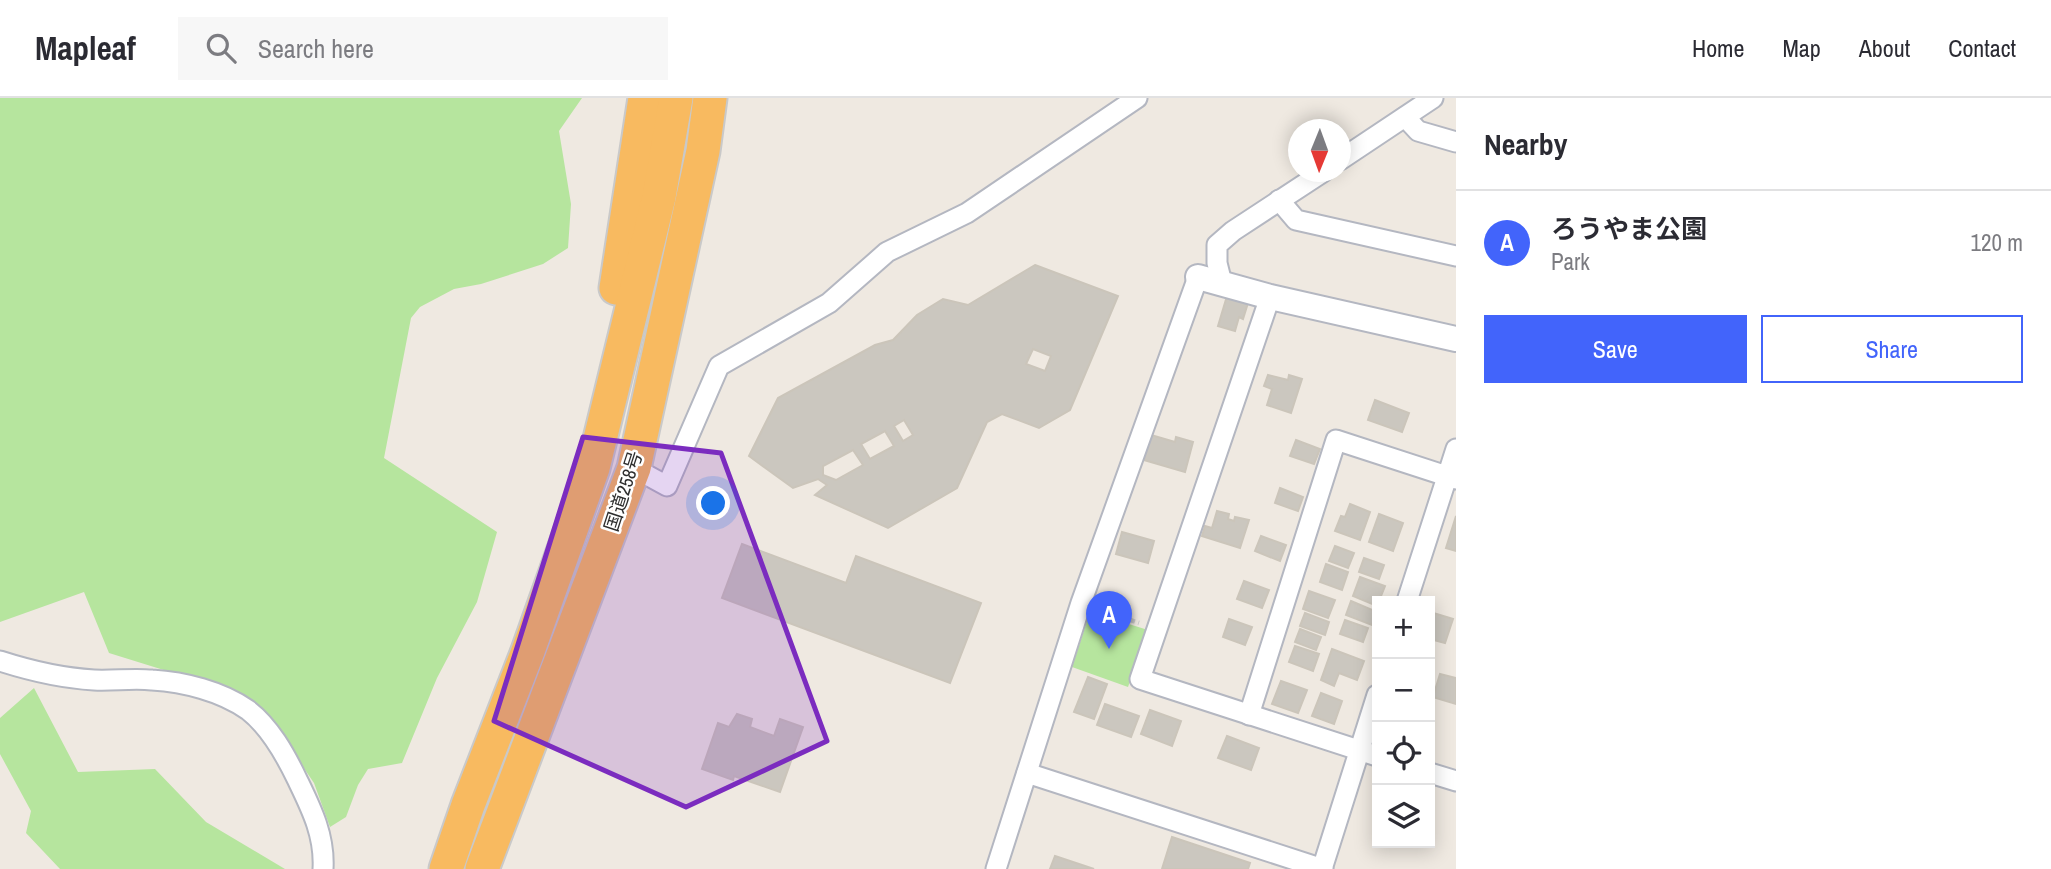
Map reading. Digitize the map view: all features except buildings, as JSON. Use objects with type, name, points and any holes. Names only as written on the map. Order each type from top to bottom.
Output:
[{"type":"highway","points":[[468,804],[568,491],[614,302],[645,98]]},
{"type":"highway","name":"国道258号","points":[[446,869],[468,804],[528,652],[593,468],[659,197],[676,98]]},
{"type":"highway","name":"国道258号","points":[[482,869],[634,468],[703,151],[710,98]]},
{"type":"highway","points":[[634,468],[692,297],[732,98]]},
{"type":"street","points":[[634,468],[667,486],[719,366],[829,303],[887,252],[967,213],[1137,98]]},
{"type":"street","points":[[1351,153],[1433,98]]},
{"type":"street","points":[[1405,117],[1418,131],[1456,142]]},
{"type":"street","points":[[996,869],[1081,603],[1217,263],[1217,245],[1233,231],[1307,182]]},
{"type":"street","points":[[1279,200],[1296,220],[1456,256]]},
{"type":"street","points":[[1210,280],[1270,297],[1456,339]]},
{"type":"street","points":[[1270,297],[1140,679],[1368,753]]},
{"type":"street","points":[[1249,715],[1336,440],[1452,477]]},
{"type":"street","points":[[1409,596],[1452,477],[1456,449]]},
{"type":"street","points":[[0,661],[53,676],[95,680],[151,680],[190,686],[248,710],[269,732],[285,755],[312,809],[322,841],[323,869]]},
{"type":"street","points":[[1027,774],[1322,869],[1368,753],[1373,722]]},
{"type":"street","points":[[1435,775],[1456,781]]},
{"type":"path","points":[[1081,603],[1157,629]]},
{"type":"highlighted area","points":[[583,437],[721,453],[827,741],[686,807],[494,721]]},
{"type":"green space","points":[[0,98],[582,98],[559,131],[571,204],[568,248],[543,264],[481,284],[454,289],[420,307],[411,318],[384,458],[497,532],[477,602],[437,678],[402,763],[368,769],[358,785],[346,817],[330,827],[314,783],[276,727],[241,694],[109,653],[84,592],[0,622]]},
{"type":"green space","points":[[1090,612],[1148,630],[1128,687],[1072,667]]},
{"type":"green space","points":[[34,688],[78,772],[155,769],[206,822],[285,869],[60,869],[26,833],[31,811],[0,754],[0,718]]},
{"type":"place","name":"ろうやま公園","points":[[1109,649]]}]
